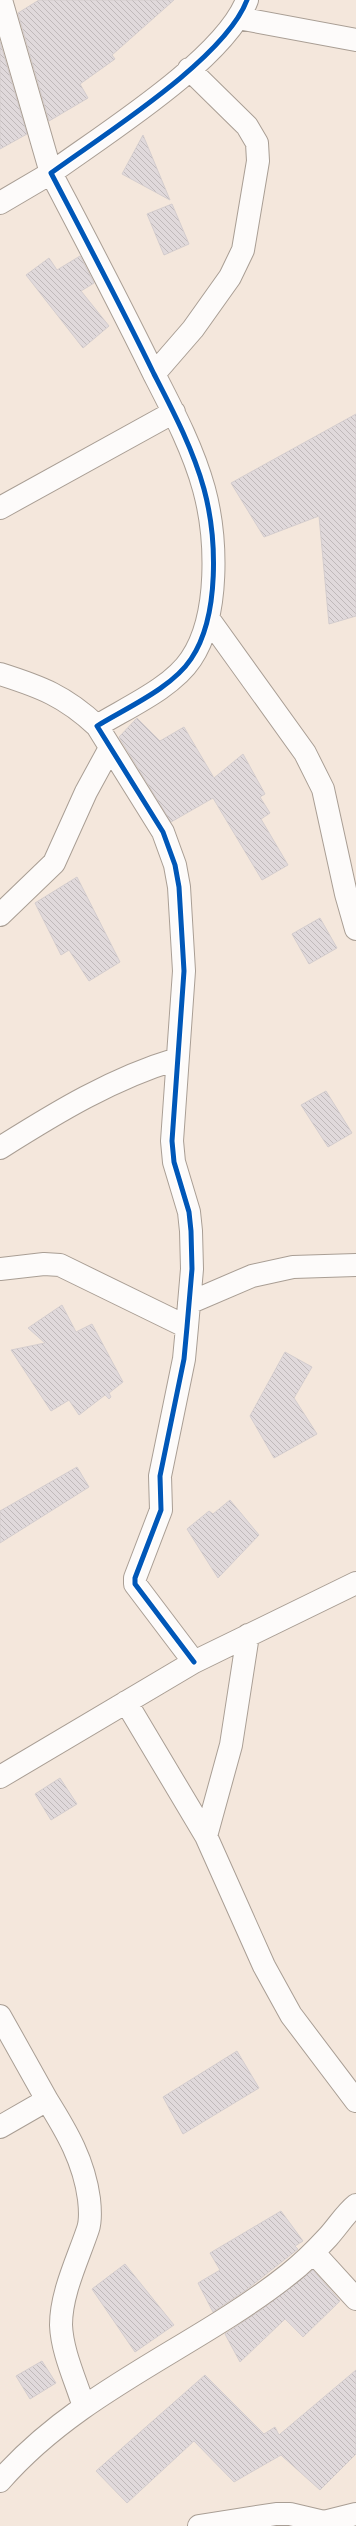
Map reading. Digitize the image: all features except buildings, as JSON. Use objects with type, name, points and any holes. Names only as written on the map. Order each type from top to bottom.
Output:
[{"type":"street","points":[[1,0],[51,173],[174,412],[192,454],[204,489],[210,518],[212,588],[208,618],[201,640],[191,659],[177,677],[97,726]]},
{"type":"street","points":[[0,203],[51,173],[190,69],[224,38],[242,9],[356,40]]},
{"type":"street","points":[[154,374],[193,329],[230,277],[243,250],[258,161],[257,143],[247,126],[190,69]]},
{"type":"street","points":[[0,508],[174,412]]},
{"type":"street","points":[[208,618],[306,754],[323,788],[346,894],[356,929]]},
{"type":"street","points":[[0,674],[54,694],[77,707],[97,726],[162,832],[175,865],[179,887],[184,972],[172,1141],[174,1162],[189,1212],[192,1269],[184,1359],[160,1476],[161,1510],[135,1578],[135,1584],[194,1662]]},
{"type":"street","points":[[0,915],[54,863],[110,748]]},
{"type":"street","points":[[0,1148],[79,1100],[114,1082],[146,1068],[177,1060]]},
{"type":"street","points":[[0,1269],[44,1264],[60,1265],[187,1327]]},
{"type":"street","points":[[189,1303],[252,1276],[293,1267],[356,1266]]},
{"type":"street","points":[[0,1778],[194,1662],[356,1583]]},
{"type":"street","points":[[206,1836],[231,1745],[248,1635]]},
{"type":"street","points":[[126,1702],[206,1836],[264,1966],[291,2015],[356,2101]]},
{"type":"street","points":[[0,2016],[46,2100],[69,2134],[83,2168],[90,2209],[89,2227],[67,2294],[61,2326],[64,2343],[84,2407]]},
{"type":"street","points":[[0,2127],[46,2100]]},
{"type":"street","points":[[0,2481],[51,2431],[84,2407],[215,2326],[289,2275],[314,2253],[356,2205]]},
{"type":"street","points":[[314,2253],[356,2299]]},
{"type":"street","points":[[199,2526],[276,2514],[290,2514],[324,2522],[356,2514]]},
{"type":"cycle path","points":[[194,1662],[135,1584],[135,1578],[161,1510],[160,1476],[184,1359],[192,1269],[189,1212],[174,1162],[172,1141],[184,971],[179,887],[175,865],[163,832],[97,726],[161,688],[183,669],[191,659],[200,641],[207,621],[211,599],[213,576],[212,530],[204,489],[182,430],[51,173],[130,117],[189,71],[214,47],[234,23],[247,0]]}]
